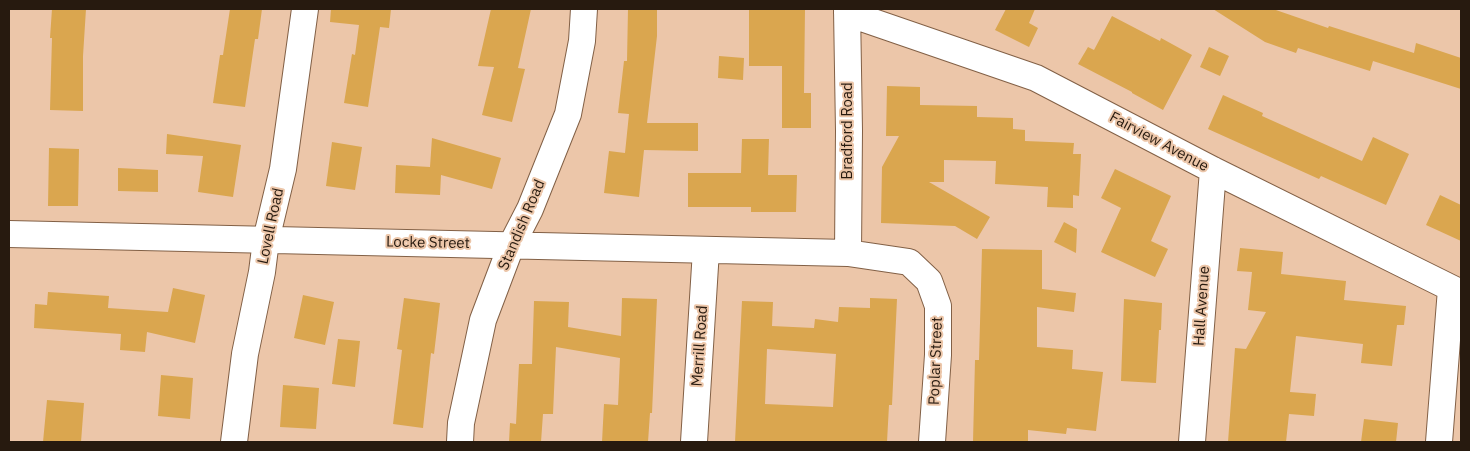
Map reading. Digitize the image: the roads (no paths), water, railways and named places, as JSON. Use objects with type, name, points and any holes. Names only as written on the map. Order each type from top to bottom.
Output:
[{"type":"street","name":"Lovell Road","points":[[234,442],[245,354],[262,272],[266,240],[283,169],[305,9]]},
{"type":"street","name":"Standish Road","points":[[460,442],[461,422],[483,320],[511,246],[530,209],[568,114],[582,41],[584,9]]},
{"type":"street","name":"Fairview Avenue","points":[[847,11],[1036,78],[1213,170],[1456,291]]},
{"type":"street","name":"Bradford Road","points":[[847,11],[848,253]]},
{"type":"street","name":"Hall Avenue","points":[[1192,442],[1213,170]]},
{"type":"street","name":"Locke Street","points":[[9,234],[848,253]]},
{"type":"street","name":"Merrill Road","points":[[694,442],[706,250]]},
{"type":"street","name":"Poplar Street","points":[[848,253],[908,262],[929,281],[938,306],[938,355],[932,442]]},
{"type":"street","points":[[1439,442],[1456,291]]}]
